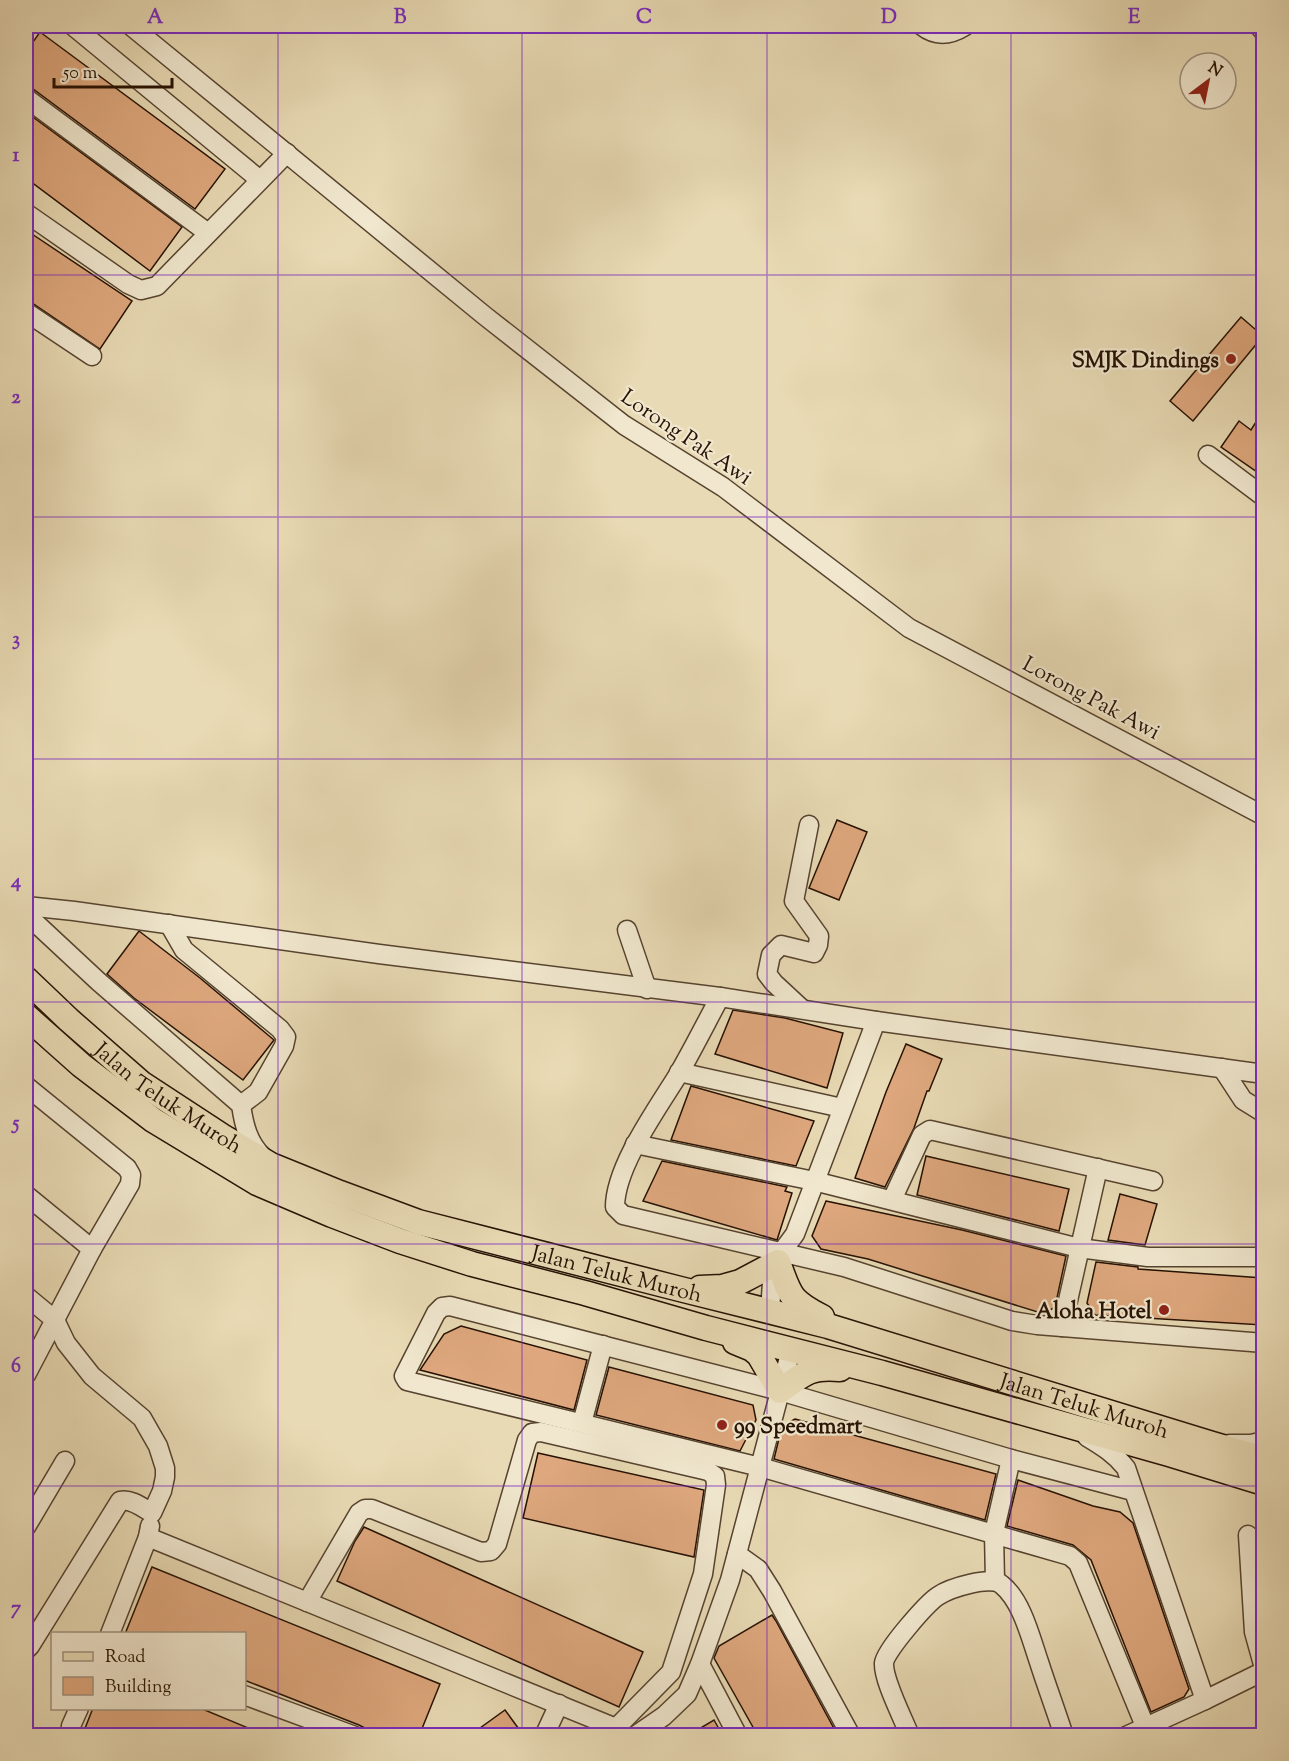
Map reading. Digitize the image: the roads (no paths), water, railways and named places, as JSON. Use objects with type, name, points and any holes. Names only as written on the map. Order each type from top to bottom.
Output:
[{"type":"main road","name":"Jalan Teluk Muroh","points":[[26,979],[141,1083],[222,1136],[272,1165],[340,1193],[418,1222],[852,1332],[1263,1458]]},
{"type":"main road","name":"Jalan Teluk Muroh","points":[[27,1018],[81,1065],[153,1119],[257,1183],[332,1215],[472,1264],[882,1373],[1263,1483]]},
{"type":"main road","points":[[680,1289],[722,1287],[740,1282],[780,1258],[794,1300],[806,1309],[852,1332]]},
{"type":"main road","points":[[737,1336],[752,1331],[770,1311],[791,1350],[811,1333],[828,1326]]},
{"type":"main road","points":[[706,1328],[752,1349],[759,1355],[780,1391],[802,1374],[813,1369],[882,1373]]},
{"type":"street","points":[[73,26],[260,180]]},
{"type":"street","name":"Lorong Pak Awi","points":[[131,26],[485,316],[624,425],[723,487],[909,628],[1263,816]]},
{"type":"street","points":[[922,26],[933,34],[944,34],[965,26]]},
{"type":"street","points":[[1259,26],[1263,32]]},
{"type":"street","points":[[26,98],[208,233]]},
{"type":"street","points":[[26,213],[128,284],[141,290],[157,286],[287,153]]},
{"type":"street","points":[[26,312],[92,356]]},
{"type":"street","points":[[1208,455],[1263,497]]},
{"type":"street","points":[[802,1010],[767,974],[771,955],[781,945],[814,953],[818,945],[819,936],[794,901],[809,825]]},
{"type":"street","points":[[26,906],[720,997],[876,1021],[1263,1074]]},
{"type":"street","points":[[26,914],[241,1105],[244,1127],[249,1138],[257,1151],[272,1165]]},
{"type":"street","points":[[169,924],[184,950],[280,1029],[286,1037],[284,1046],[258,1092],[241,1105]]},
{"type":"street","points":[[627,930],[647,989]]},
{"type":"street","points":[[720,997],[679,1072],[635,1144],[615,1194],[615,1208],[623,1215],[780,1258],[844,1267],[1011,1321],[1263,1343]]},
{"type":"street","points":[[770,1311],[772,1282],[780,1258],[795,1234],[876,1021]]},
{"type":"street","points":[[1222,1068],[1243,1100],[1263,1113]]},
{"type":"street","points":[[679,1072],[842,1108]]},
{"type":"street","points":[[26,1086],[127,1168],[132,1175],[130,1184],[92,1249],[26,1375]]},
{"type":"street","points":[[892,1200],[922,1135],[930,1130],[1153,1181]]},
{"type":"street","points":[[635,1144],[814,1181],[1079,1248],[1148,1257],[1263,1257]]},
{"type":"street","points":[[1062,1327],[1098,1168]]},
{"type":"street","points":[[26,1195],[92,1249]]},
{"type":"street","points":[[26,1296],[55,1320],[66,1343],[92,1376],[142,1418],[158,1446],[165,1468],[162,1491],[152,1513],[148,1538],[111,1632]]},
{"type":"street","points":[[1133,1491],[1011,1459],[780,1391],[450,1306],[442,1307],[436,1313],[404,1376],[407,1381],[760,1467],[1070,1556],[1078,1563],[1146,1726]]},
{"type":"street","points":[[582,1424],[603,1345]]},
{"type":"street","points":[[635,1736],[664,1716],[687,1694],[700,1664],[730,1580],[791,1350]]},
{"type":"street","points":[[1065,1425],[1104,1447],[1126,1468],[1205,1700]]},
{"type":"street","points":[[148,1538],[559,1704],[618,1732],[671,1672],[704,1574],[717,1485],[715,1476],[708,1471],[541,1432],[532,1433],[527,1440],[497,1544],[491,1551],[481,1552],[372,1509],[365,1509],[359,1513],[307,1602]]},
{"type":"street","points":[[1212,1444],[1251,1444],[1263,1441]]},
{"type":"street","points":[[1126,1468],[1134,1460],[1142,1457],[1169,1454]]},
{"type":"street","points":[[994,1581],[994,1533],[1011,1459]]},
{"type":"street","points":[[26,1527],[65,1461]]},
{"type":"street","points":[[26,1650],[120,1501],[125,1499],[152,1513]]},
{"type":"street","points":[[1126,1736],[1205,1700],[1263,1670],[1254,1632],[1248,1535]]},
{"type":"street","points":[[737,1554],[758,1569],[772,1591],[851,1736]]},
{"type":"street","points":[[910,1736],[885,1675],[884,1661],[889,1651],[937,1596],[975,1583],[994,1581],[1007,1589],[1023,1617],[1064,1736]]},
{"type":"street","points":[[700,1664],[738,1736]]},
{"type":"street","points":[[246,1696],[354,1736]]},
{"type":"street","points":[[546,1732],[559,1704]]},
{"type":"street","points":[[70,1736],[71,1726],[78,1710]]},
{"type":"place","name":"SMJK Dindings","points":[[1231,359]]},
{"type":"place","name":"Aloha Hotel","points":[[1164,1310]]},
{"type":"place","name":"99 Speedmart","points":[[722,1425]]}]
